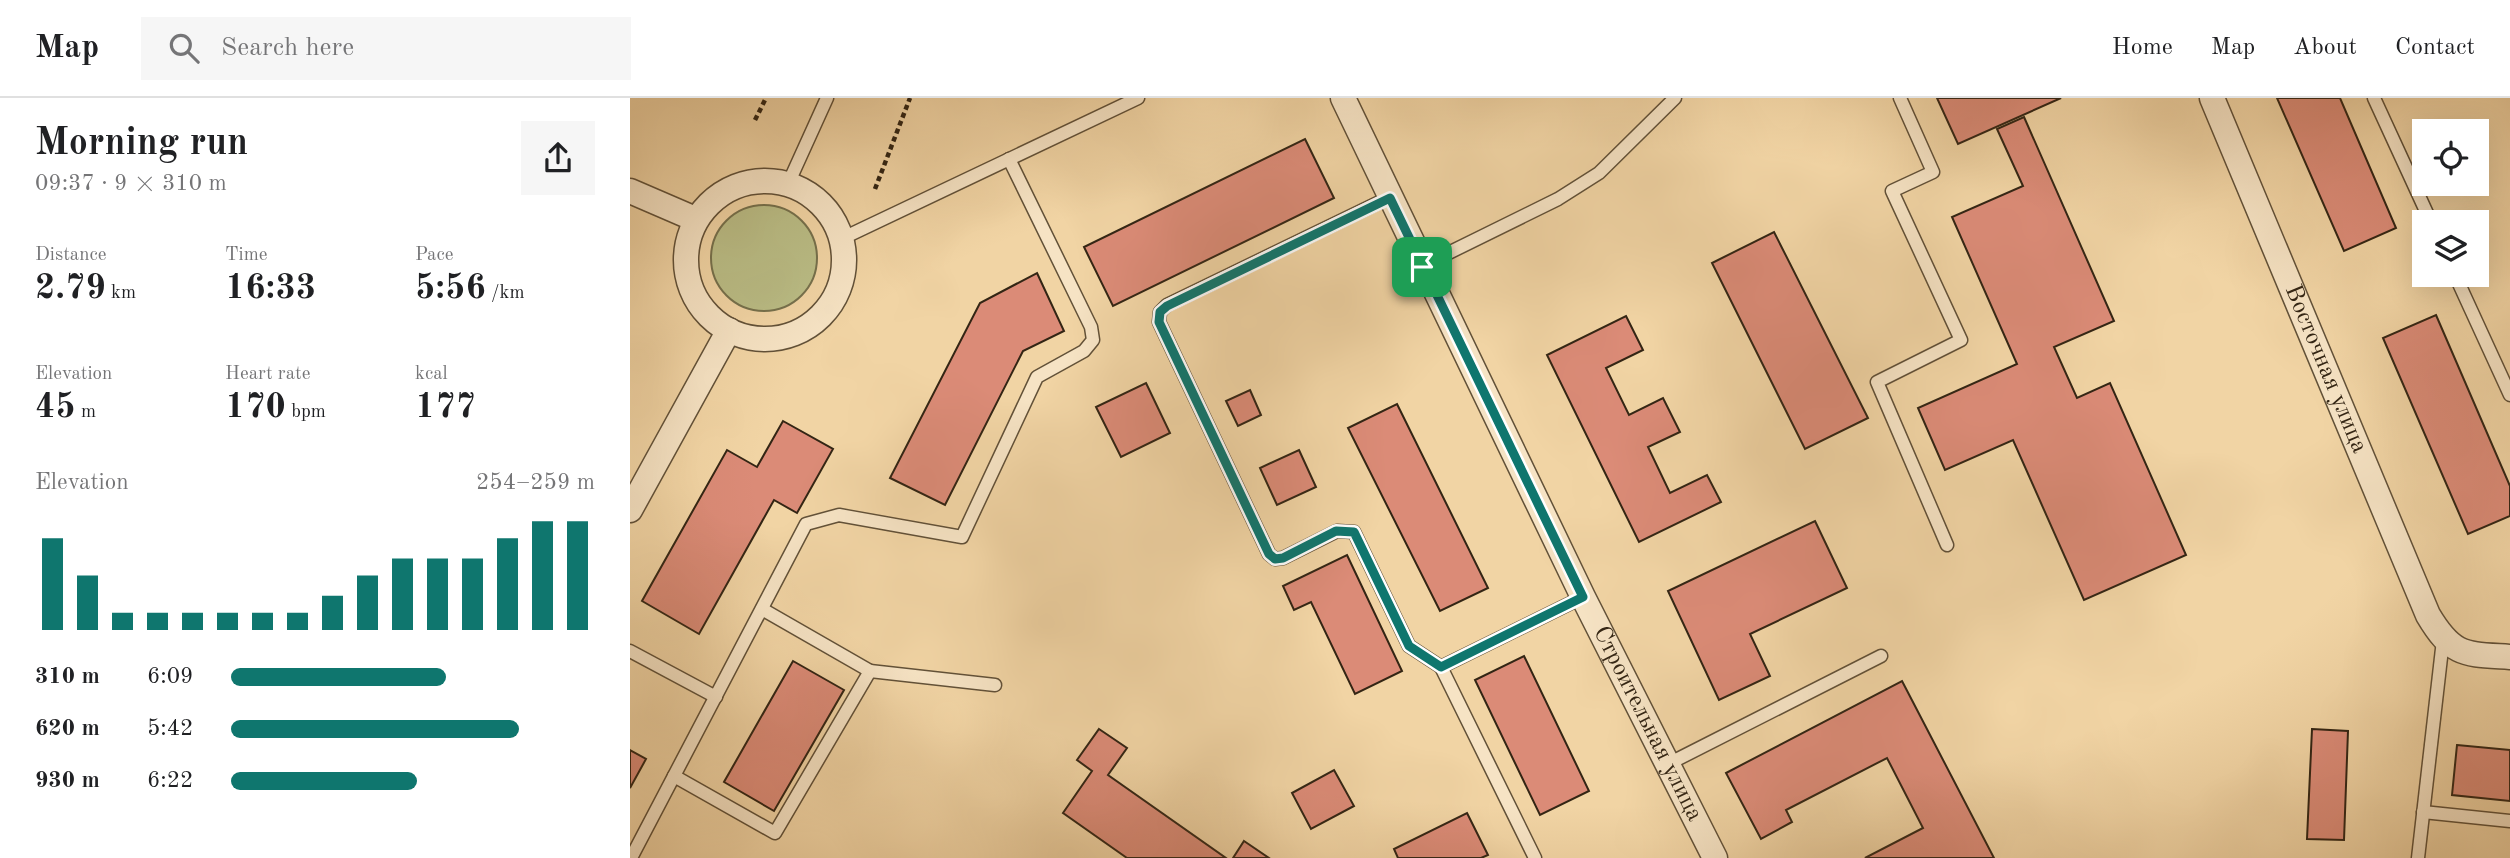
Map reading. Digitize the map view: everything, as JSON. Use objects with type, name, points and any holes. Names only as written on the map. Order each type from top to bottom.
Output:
[{"type":"street","name":"Строительная улица","points":[[1343,98],[1583,597],[1715,858]]},
{"type":"street","name":"Восточная улица","points":[[2212,98],[2428,615],[2443,640]]},
{"type":"street","points":[[762,180],[788,184],[812,196],[830,215],[841,239],[844,265],[838,290],[824,312],[804,329],[779,338],[754,338],[729,330],[708,315],[693,294],[686,269],[687,243],[695,219],[714,199],[736,186],[762,180]]},
{"type":"street","points":[[630,191],[695,219]]},
{"type":"street","points":[[630,510],[729,330]]},
{"type":"street","points":[[2443,640],[2469,654],[2510,657]]},
{"type":"lane","points":[[788,184],[827,98]]},
{"type":"lane","points":[[841,239],[1138,98]]},
{"type":"lane","points":[[1422,267],[1558,200],[1599,173],[1675,98]]},
{"type":"lane","points":[[1900,98],[1933,172],[1892,191],[1961,340],[1877,382],[1947,545]]},
{"type":"lane","points":[[2374,98],[2425,210]]},
{"type":"lane","points":[[631,858],[806,524],[839,516],[962,537],[1037,377],[1084,351],[1093,340],[1091,327],[1009,159]]},
{"type":"lane","points":[[1390,198],[1167,306],[1160,312],[1159,322],[1269,554],[1275,559],[1283,558],[1336,531],[1354,532],[1409,646],[1441,667],[1535,858]]},
{"type":"lane","points":[[2460,287],[2510,395]]},
{"type":"lane","points":[[1441,667],[1583,597]]},
{"type":"lane","points":[[762,609],[870,671],[995,685]]},
{"type":"lane","points":[[2418,858],[2443,640]]},
{"type":"lane","points":[[630,652],[716,697]]},
{"type":"lane","points":[[1668,764],[1881,656]]},
{"type":"lane","points":[[674,776],[775,834],[870,671]]},
{"type":"lane","points":[[2423,812],[2510,821]]},
{"type":"path","points":[[755,120],[765,98]]},
{"type":"path","points":[[875,189],[910,98]]},
{"type":"green space","points":[[764,205],[784,209],[802,220],[813,238],[817,258],[813,278],[802,296],[784,307],[764,311],[744,307],[726,296],[715,278],[711,258],[715,238],[726,220],[744,209]]},
{"type":"building","points":[[1937,98],[2061,98],[1958,144]]},
{"type":"building","points":[[2277,98],[2340,98],[2396,228],[2344,251]]},
{"type":"building","points":[[2024,117],[2114,321],[2054,347],[2077,398],[2110,383],[2186,555],[2084,600],[2013,440],[1945,470],[1918,408],[2017,364],[1952,217],[2023,186],[1997,129]]},
{"type":"building","points":[[1305,139],[1334,198],[1113,306],[1084,247]]},
{"type":"building","points":[[1774,232],[1868,418],[1805,449],[1712,263]]},
{"type":"building","points":[[1037,273],[1064,331],[1023,351],[945,505],[890,478],[980,303]]},
{"type":"building","points":[[2436,315],[2510,486],[2510,516],[2468,534],[2383,338]]},
{"type":"building","points":[[1626,316],[1643,350],[1606,368],[1629,415],[1663,398],[1680,432],[1648,447],[1670,493],[1707,475],[1721,502],[1639,542],[1547,355]]},
{"type":"building","points":[[1146,383],[1170,433],[1121,457],[1096,407]]},
{"type":"building","points":[[1250,390],[1261,415],[1238,426],[1226,401]]},
{"type":"building","points":[[1397,404],[1488,588],[1440,611],[1348,428]]},
{"type":"building","points":[[783,421],[833,449],[797,513],[774,500],[699,634],[642,601],[727,450],[757,467]]},
{"type":"building","points":[[1299,450],[1316,487],[1277,505],[1260,468]]},
{"type":"building","points":[[1815,521],[1847,588],[1750,634],[1770,676],[1719,700],[1668,591]]},
{"type":"building","points":[[1347,555],[1402,671],[1355,694],[1311,602],[1294,610],[1283,586]]},
{"type":"building","points":[[1524,656],[1589,791],[1540,815],[1475,680]]},
{"type":"building","points":[[793,661],[844,690],[774,811],[724,782]]},
{"type":"building","points":[[1902,681],[1994,858],[1865,858],[1923,828],[1887,758],[1786,810],[1792,822],[1761,839],[1726,773]]},
{"type":"building","points":[[1099,729],[1127,748],[1108,775],[1226,858],[1127,858],[1063,813],[1092,771],[1077,760]]},
{"type":"building","points":[[2312,729],[2348,731],[2344,840],[2307,839]]},
{"type":"building","points":[[2457,745],[2510,750],[2510,801],[2452,795]]},
{"type":"building","points":[[630,750],[646,759],[630,788]]},
{"type":"building","points":[[1334,770],[1354,806],[1311,829],[1292,793]]},
{"type":"building","points":[[1467,813],[1488,855],[1481,858],[1398,858],[1394,849]]},
{"type":"building","points":[[1244,841],[1269,858],[1233,858]]},
{"type":"route","points":[[1390,198],[1422,267],[1583,597],[1441,667],[1409,646],[1354,532],[1345,529],[1336,531],[1283,558],[1275,559],[1269,554],[1159,322],[1160,312],[1167,306],[1390,198]]}]
